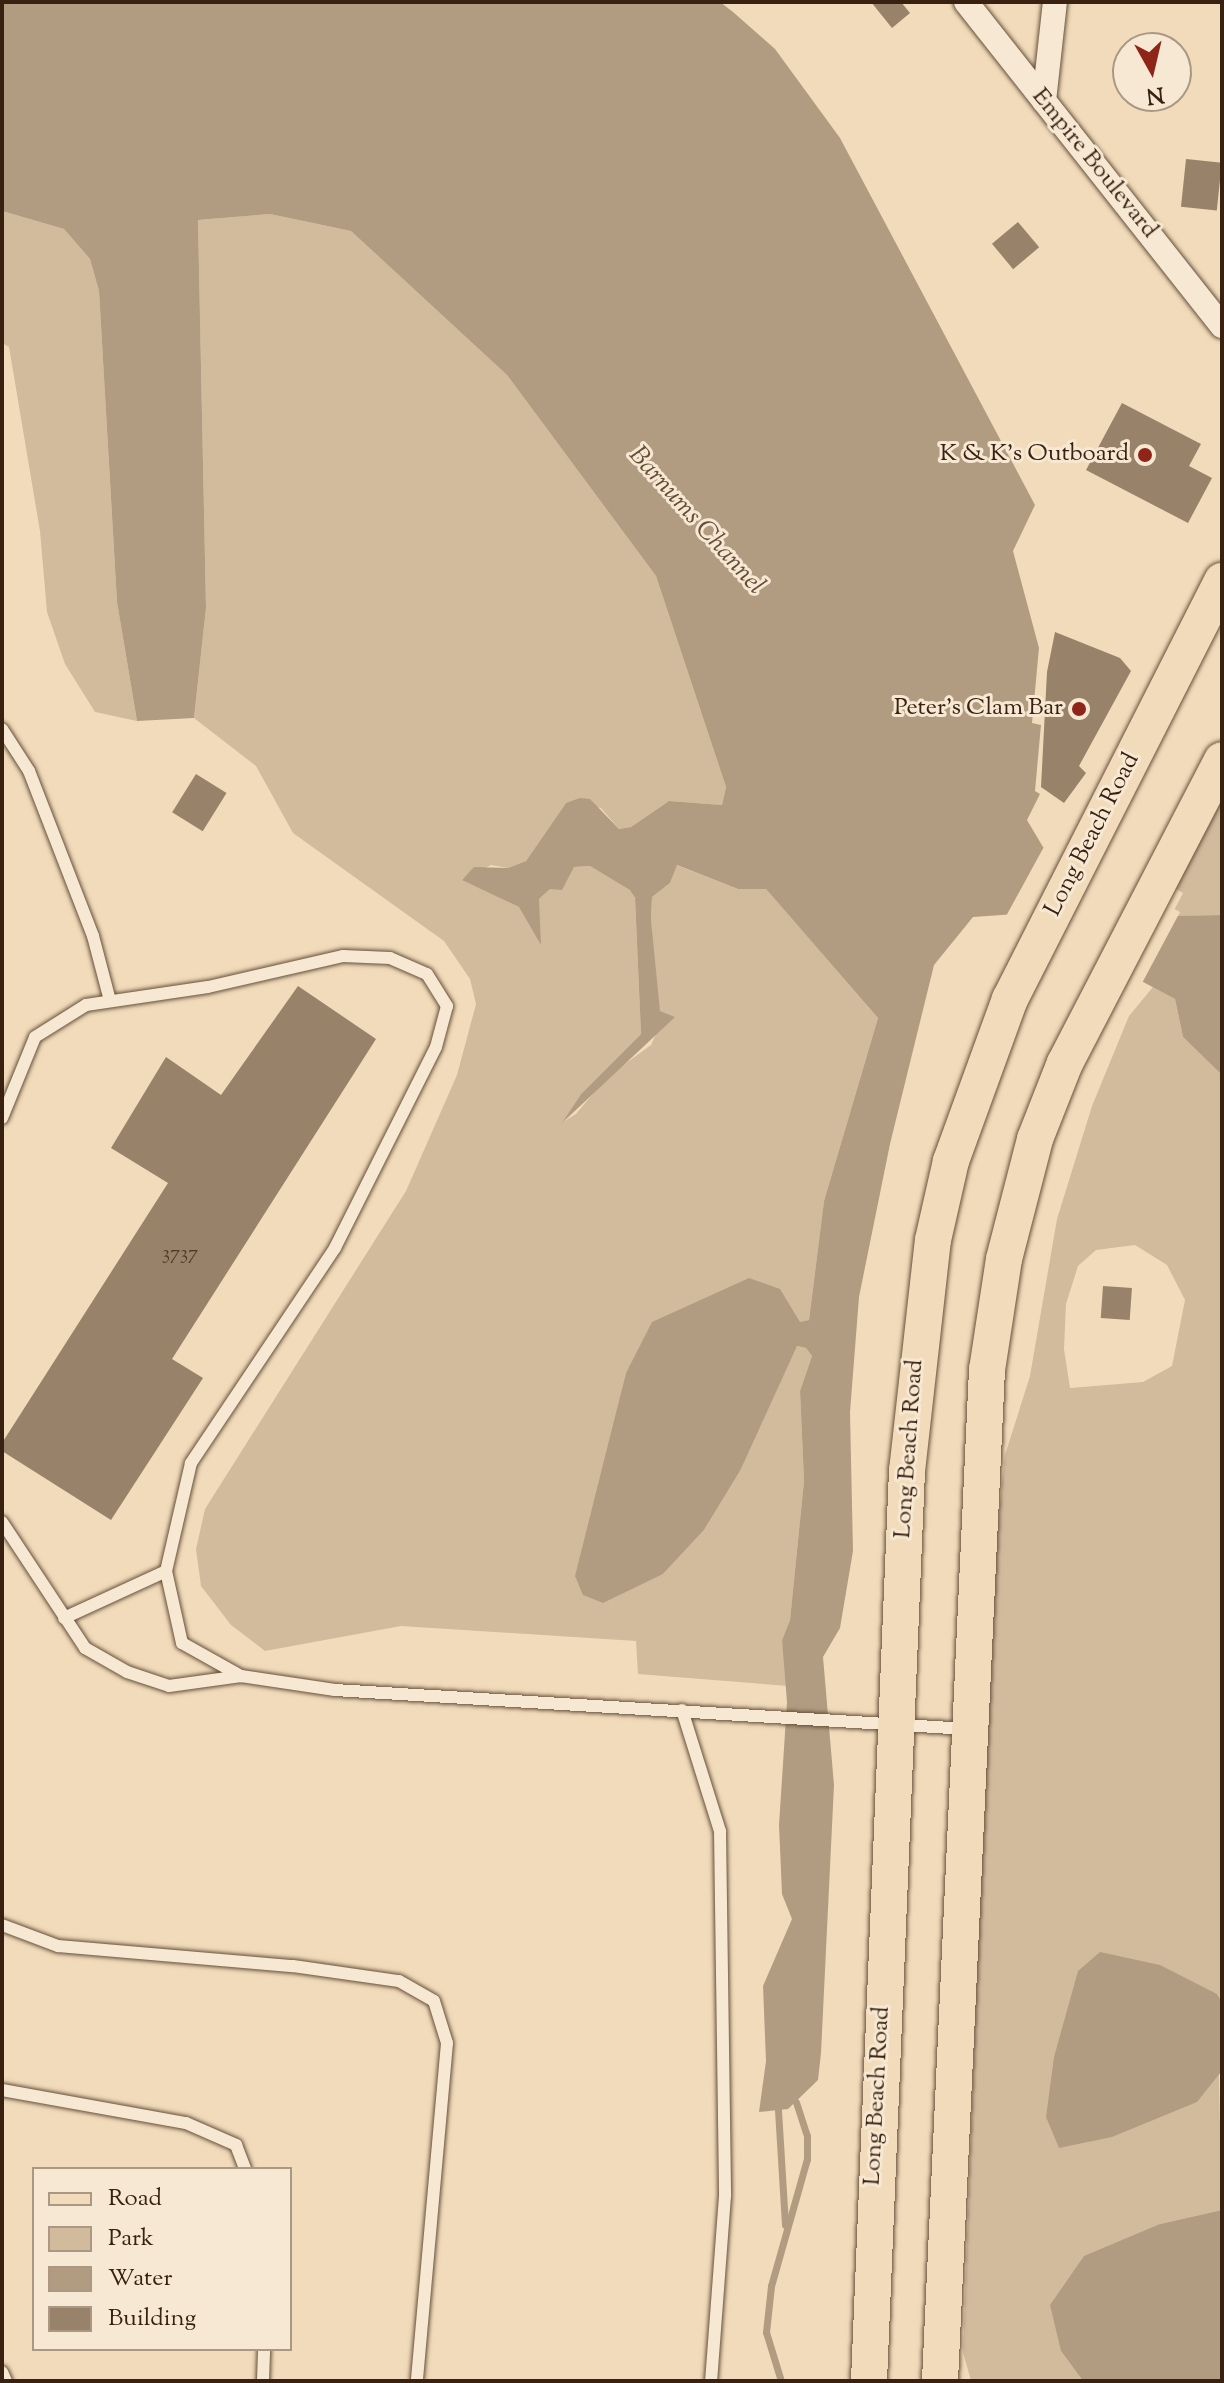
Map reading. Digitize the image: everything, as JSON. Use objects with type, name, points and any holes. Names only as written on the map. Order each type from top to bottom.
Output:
[{"type":"main road","name":"Long Beach Road","points":[[869,2381],[907,1471],[933,1240],[951,1161],[978,1078],[1029,960],[1222,581]]},
{"type":"main road","points":[[940,2381],[987,1370],[1004,1259],[1035,1139],[1098,997],[1222,760]]},
{"type":"street","name":"Empire Boulevard","points":[[966,2],[1222,326]]},
{"type":"street","points":[[1044,101],[1055,2]]},
{"type":"lane","points":[[2,729],[29,771],[93,936],[110,1001]]},
{"type":"lane","points":[[2,1118],[35,1037],[86,1005],[221,984],[343,956],[390,958],[427,974],[447,1006],[436,1047],[335,1248],[191,1463],[166,1571],[182,1643],[241,1676]]},
{"type":"lane","points":[[2,1522],[85,1648],[127,1672],[169,1686],[241,1676],[335,1690],[969,1729]]},
{"type":"lane","points":[[64,1618],[166,1571]]},
{"type":"lane","points":[[682,1710],[720,1831],[725,2196],[711,2381]]},
{"type":"lane","points":[[2,1925],[58,1946],[293,1966],[399,1981],[434,2001],[447,2043],[417,2381]]},
{"type":"lane","points":[[2,2090],[186,2123],[236,2145],[244,2167]]},
{"type":"lane","points":[[263,2381],[264,2351]]},
{"type":"lane","points":[[2,2372],[6,2381]]},
{"type":"green space","points":[[2,211],[64,229],[90,259],[99,291],[117,602],[137,721],[95,712],[65,664],[47,612],[40,531],[9,347],[2,343]]},
{"type":"green space","points":[[270,214],[351,231],[507,375],[656,576],[726,787],[722,805],[669,801],[631,827],[619,829],[601,808],[566,803],[526,861],[508,868],[491,865],[462,879],[519,907],[531,921],[539,899],[574,867],[590,866],[631,890],[635,899],[641,1034],[581,1094],[563,1122],[576,1114],[607,1077],[651,1045],[658,1029],[673,1017],[660,1011],[656,996],[651,921],[652,897],[670,883],[676,865],[738,889],[766,889],[878,1018],[824,1201],[809,1320],[800,1323],[791,1308],[626,1373],[605,1466],[663,1574],[704,1530],[740,1471],[773,1389],[797,1346],[806,1348],[812,1356],[800,1391],[804,1481],[790,1620],[782,1640],[788,1686],[638,1674],[636,1641],[401,1626],[265,1651],[231,1625],[201,1586],[196,1549],[205,1509],[406,1191],[457,1075],[476,1004],[470,979],[444,941],[293,833],[256,766],[194,718],[206,608],[198,220]]},
{"type":"green space","points":[[1222,770],[1222,915],[1171,916],[1183,893],[1165,882]]},
{"type":"green space","points":[[1153,987],[1175,999],[1183,1037],[1222,1075],[1222,2002],[1217,1994],[1222,2210],[1160,2224],[1061,2351],[1083,2381],[971,2381],[963,2352],[983,1807],[982,1688],[1005,1455],[1030,1376],[1057,1219],[1092,1106],[1129,1016]],"holes":[[[1135,1245],[1167,1265],[1185,1300],[1172,1366],[1143,1382],[1070,1388],[1064,1349],[1066,1304],[1078,1266],[1096,1250]]]},
{"type":"water","name":"Barnums Channel","points":[[2,2],[720,2],[775,49],[840,138],[1035,505],[1013,551],[1039,648],[1032,723],[1041,725],[1035,791],[1040,794],[1027,820],[1043,847],[1171,916],[1222,915],[1222,1075],[1183,1037],[1175,999],[1016,914],[973,917],[934,965],[890,1144],[859,1297],[850,1412],[853,1551],[840,1628],[823,1657],[834,1785],[821,2053],[818,2080],[788,2109],[759,2112],[766,2061],[763,1986],[792,1919],[782,1894],[779,1825],[787,1702],[782,1640],[790,1620],[804,1481],[800,1391],[812,1356],[806,1348],[797,1346],[740,1471],[704,1530],[663,1574],[603,1603],[583,1595],[575,1576],[626,1373],[652,1322],[749,1278],[780,1289],[800,1322],[809,1320],[824,1201],[878,1018],[766,889],[738,889],[677,865],[670,883],[652,897],[651,920],[660,1011],[675,1017],[562,1123],[581,1094],[641,1034],[635,898],[630,890],[590,866],[574,867],[562,890],[550,889],[539,899],[541,945],[519,907],[462,880],[474,867],[508,868],[526,861],[566,803],[580,798],[590,799],[619,829],[631,827],[669,801],[722,805],[726,787],[656,576],[507,375],[351,231],[270,214],[198,220],[206,608],[194,718],[137,721],[117,602],[99,291],[90,259],[64,229],[2,211]]},
{"type":"water","points":[[1100,1952],[1160,1965],[1217,1994],[1222,2002],[1221,2072],[1197,2102],[1112,2137],[1059,2148],[1046,2117],[1054,2057],[1078,1971]]},
{"type":"water","points":[[1222,2210],[1222,2381],[1083,2381],[1061,2351],[1050,2305],[1084,2256],[1160,2224]]},
{"type":"pier","points":[[1046,843],[1180,912],[1141,985],[1015,918],[1005,918]]},
{"type":"building","points":[[871,2],[901,2],[910,13],[892,28]]},
{"type":"building","points":[[1186,159],[1222,163],[1217,211],[1181,207]]},
{"type":"building","points":[[1018,222],[1039,247],[1013,269],[992,244]]},
{"type":"building","name":"K & K's Outboard","points":[[1122,403],[1201,444],[1189,466],[1212,478],[1188,523],[1086,470]]},
{"type":"building","name":"Peter's Clam Bar","points":[[1055,632],[1120,658],[1131,671],[1079,766],[1086,773],[1064,803],[1041,787],[1047,672]]},
{"type":"building","points":[[196,774],[227,793],[203,831],[172,812]]},
{"type":"building","points":[[298,986],[376,1039],[172,1359],[203,1378],[111,1520],[2,1451],[2,1443],[168,1183],[111,1148],[166,1057],[221,1095]]},
{"type":"building","points":[[1103,1286],[1132,1288],[1130,1320],[1101,1318]]},
{"type":"waterway","points":[[781,2381],[766,2332],[771,2286],[807,2159],[807,2136],[796,2102]]},
{"type":"waterway","points":[[778,2110],[785,2225]]},
{"type":"place","name":"K & K's Outboard","points":[[1145,455]]},
{"type":"place","name":"Peter's Clam Bar","points":[[1079,709]]}]
